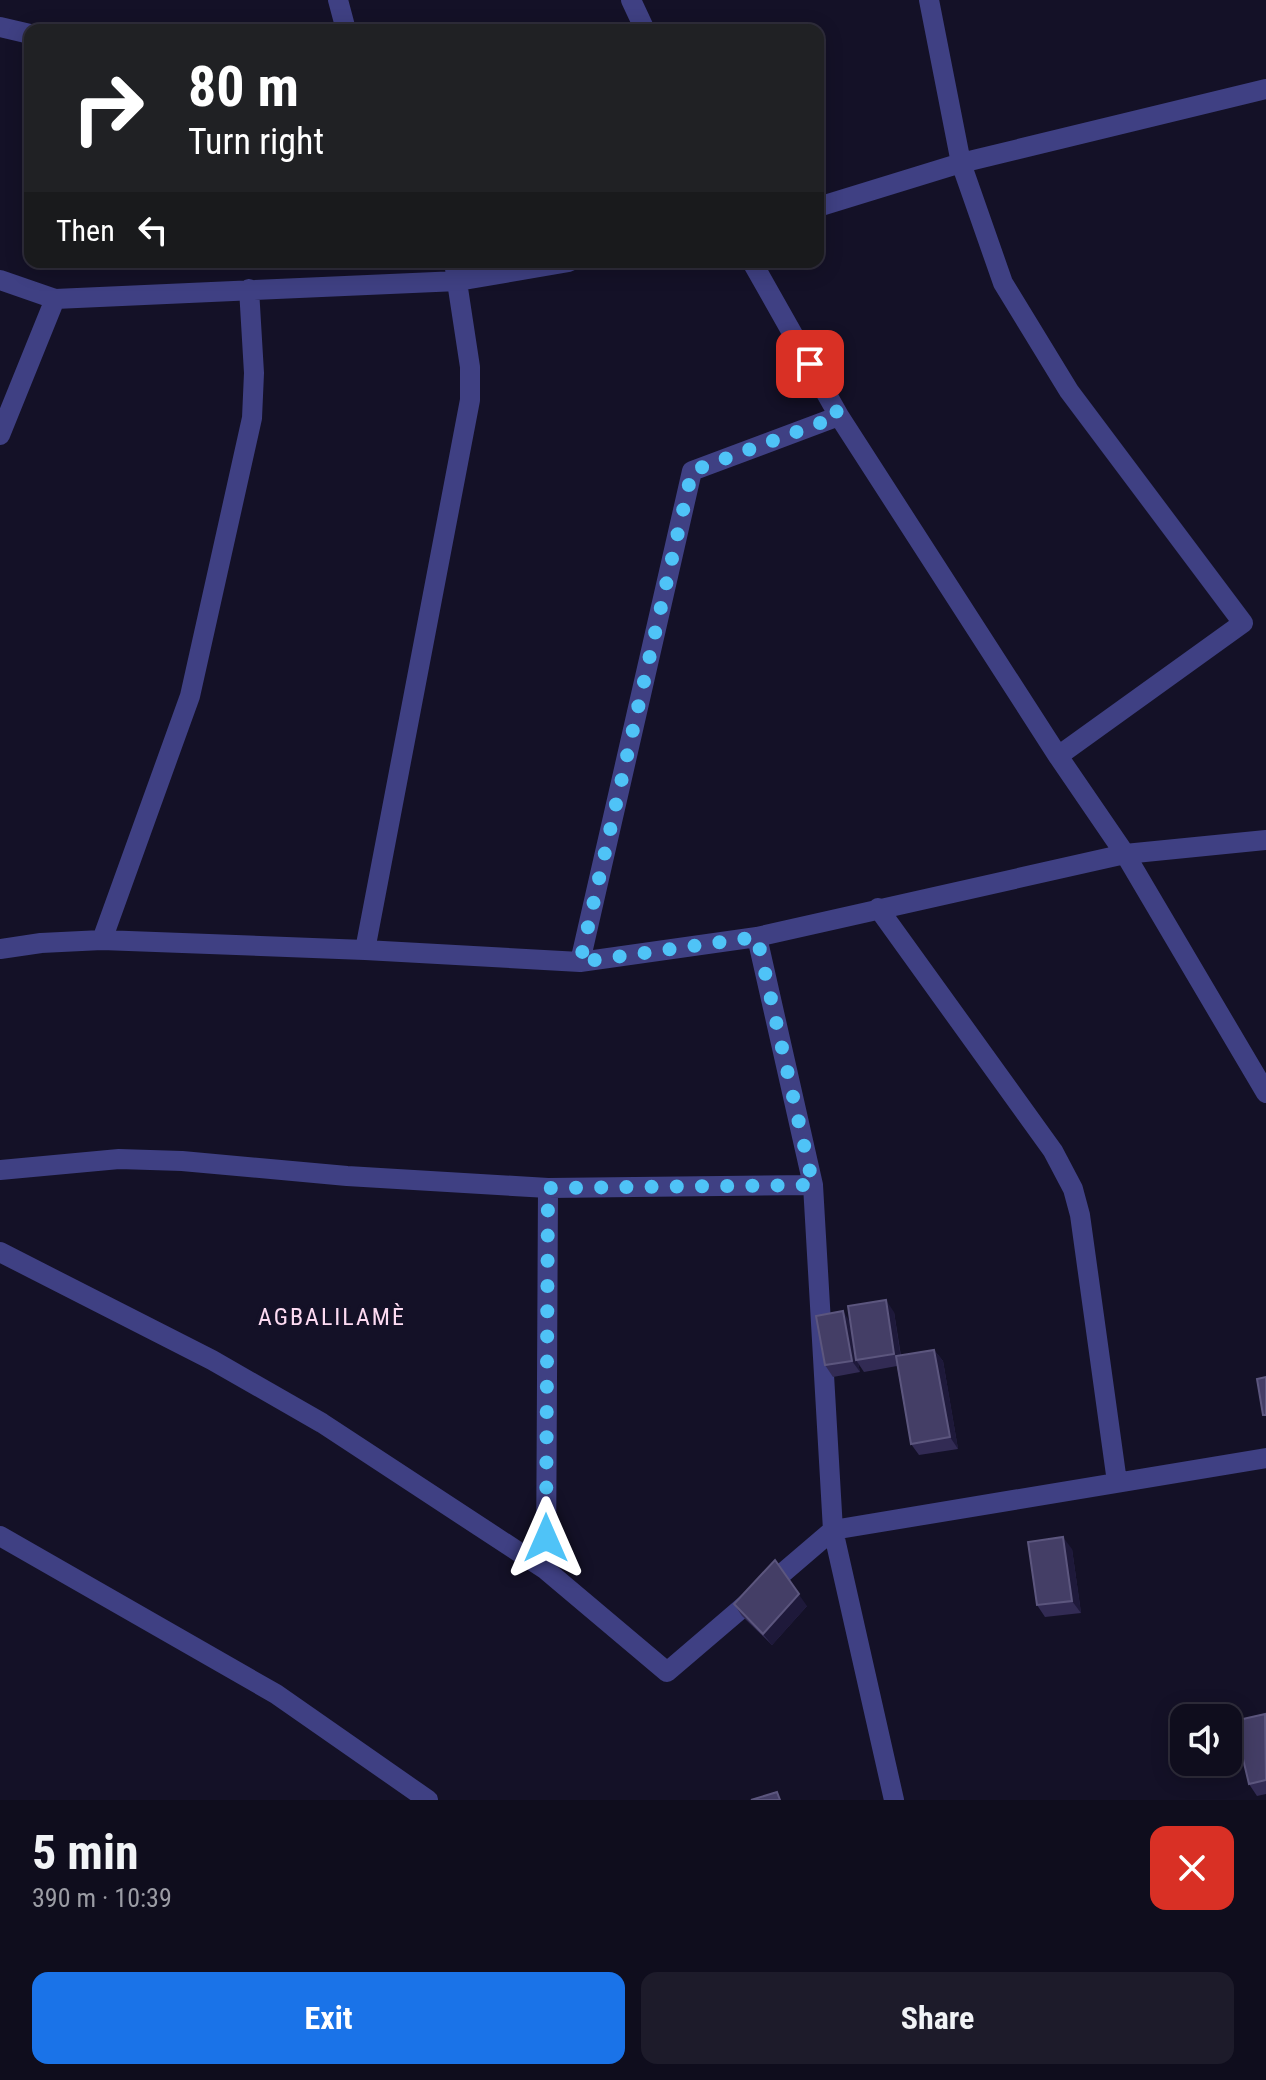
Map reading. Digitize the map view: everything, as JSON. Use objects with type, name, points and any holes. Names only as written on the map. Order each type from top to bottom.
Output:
[{"type":"street","points":[[338,0],[344,24]]},
{"type":"street","points":[[631,0],[642,24]]},
{"type":"street","points":[[929,0],[961,163],[1003,283],[1069,391],[1243,623],[1058,756]]},
{"type":"street","points":[[0,27],[24,33]]},
{"type":"street","points":[[824,205],[961,163],[1266,89]]},
{"type":"street","points":[[0,280],[55,299],[249,289],[501,268]]},
{"type":"street","points":[[755,268],[839,416],[1058,756],[1125,854],[1266,1093]]},
{"type":"street","points":[[365,950],[470,400],[470,367],[456,272]]},
{"type":"street","points":[[102,940],[190,696],[252,418],[254,373],[249,289]]},
{"type":"street","points":[[0,435],[55,299]]},
{"type":"street","points":[[580,962],[692,471],[839,416]]},
{"type":"street","points":[[0,949],[102,940],[580,962],[757,937],[1125,854],[1266,840]]},
{"type":"street","points":[[878,908],[1053,1151],[1073,1189],[1080,1215],[1117,1482]]},
{"type":"street","points":[[757,937],[813,1185],[833,1530],[894,1800]]},
{"type":"street","points":[[0,1170],[119,1159],[548,1188],[813,1185]]},
{"type":"street","points":[[546,1570],[548,1188]]},
{"type":"street","points":[[0,1252],[212,1360],[322,1423],[546,1570],[667,1672],[833,1530],[1266,1458]]},
{"type":"street","points":[[0,1536],[276,1694],[428,1800]]},
{"type":"building","points":[[886,1300],[894,1354],[856,1360],[848,1306]]},
{"type":"building","points":[[843,1311],[852,1361],[825,1365],[816,1316]]},
{"type":"building","points":[[934,1350],[950,1437],[911,1444],[896,1356]]},
{"type":"building","points":[[1266,1377],[1266,1415],[1263,1415],[1257,1379]]},
{"type":"building","points":[[1063,1537],[1072,1601],[1037,1605],[1028,1542]]},
{"type":"building","points":[[775,1560],[799,1594],[763,1634],[734,1604]]},
{"type":"building","points":[[1265,1714],[1266,1780],[1249,1784],[1242,1755],[1242,1719]]},
{"type":"building","points":[[777,1792],[780,1800],[751,1800]]},
{"type":"district","name":"AGBALILAMÈ","points":[[332,1317]]},
{"type":"route","points":[[546,1538],[548,1188],[813,1185],[757,937],[580,962],[692,471],[839,416],[810,364]]}]
